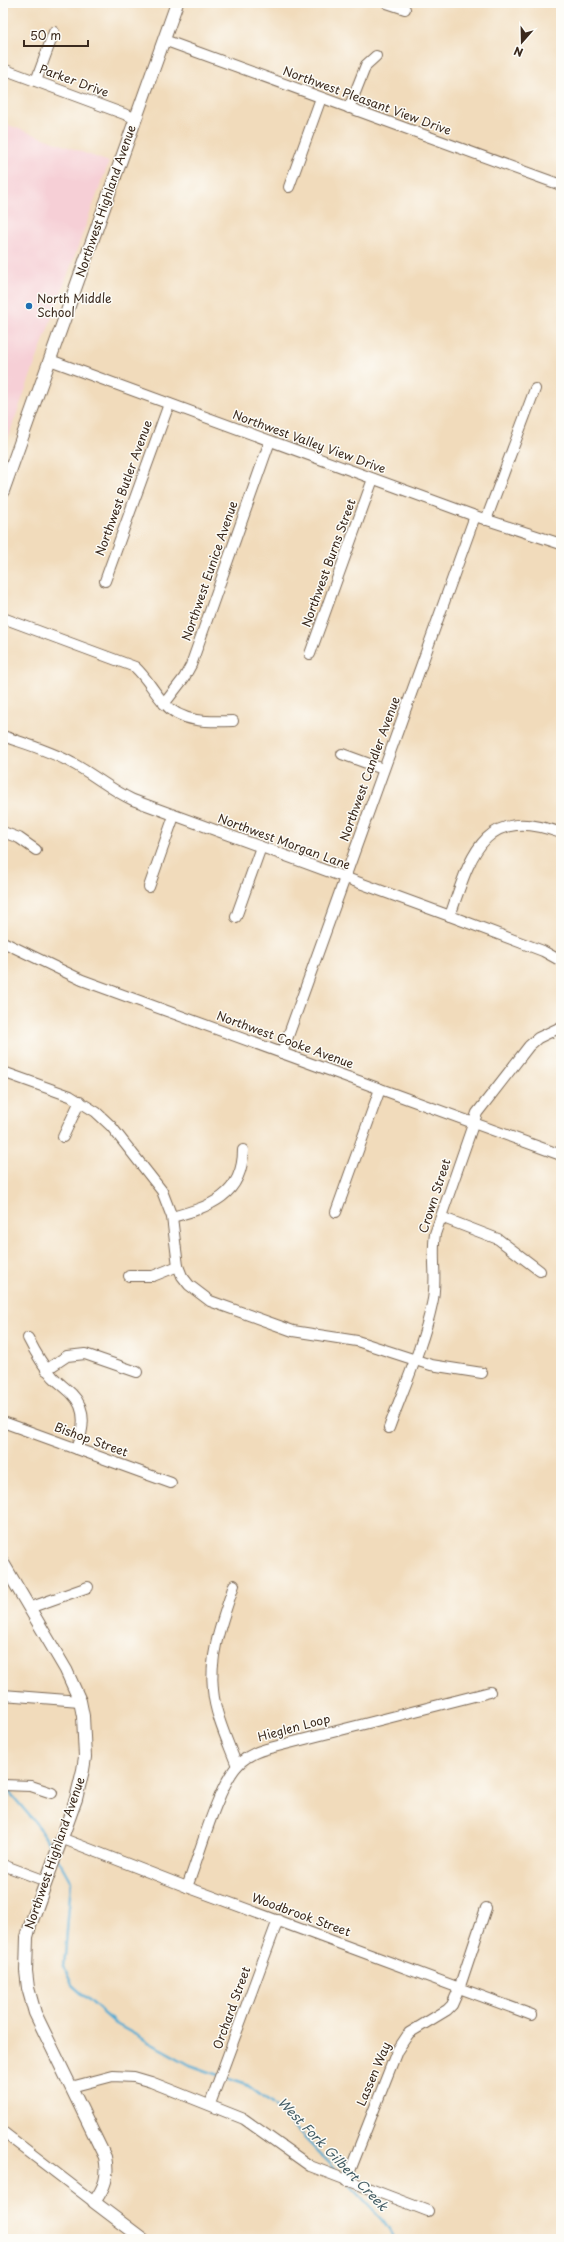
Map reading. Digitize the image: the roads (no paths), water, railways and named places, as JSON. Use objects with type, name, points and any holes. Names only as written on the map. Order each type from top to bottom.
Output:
[{"type":"main road","name":"Northwest Highland Avenue","points":[[3,490],[177,3]]},
{"type":"main road","name":"Northwest Highland Avenue","points":[[3,1563],[66,1670],[80,1701],[84,1728],[85,1757],[80,1784],[27,1936],[26,1971],[28,1988],[35,2013],[97,2138],[108,2170],[106,2183],[94,2202]]},
{"type":"main road","points":[[94,2202],[143,2239]]},
{"type":"street","points":[[387,3],[405,9]]},
{"type":"street","points":[[36,81],[54,32]]},
{"type":"street","name":"Northwest Pleasant View Drive","points":[[164,40],[561,185]]},
{"type":"street","points":[[349,108],[366,65],[376,56]]},
{"type":"street","name":"Parker Drive","points":[[3,69],[135,118]]},
{"type":"street","points":[[290,187],[321,98]]},
{"type":"street","name":"Northwest Valley View Drive","points":[[50,360],[486,520],[561,544]]},
{"type":"street","points":[[486,520],[535,389]]},
{"type":"street","name":"Northwest Butler Avenue","points":[[105,581],[168,404]]},
{"type":"street","name":"Northwest Eunice Avenue","points":[[164,704],[184,678],[191,665],[270,441]]},
{"type":"street","name":"Northwest Burns Street","points":[[310,654],[373,479]]},
{"type":"street","name":"Northwest Candler Avenue","points":[[282,1053],[475,516]]},
{"type":"street","points":[[3,618],[130,664],[145,676],[164,704],[173,711],[195,720],[212,722],[233,721]]},
{"type":"street","name":"Northwest Morgan Lane","points":[[3,736],[61,757],[122,795],[174,816],[450,916],[543,951],[561,961]]},
{"type":"street","points":[[342,754],[383,769]]},
{"type":"street","points":[[149,887],[174,816]]},
{"type":"street","points":[[450,916],[473,855],[491,834],[514,824],[526,824],[561,833]]},
{"type":"street","points":[[3,832],[19,838],[36,850]]},
{"type":"street","points":[[236,917],[261,847]]},
{"type":"street","name":"Northwest Cooke Avenue","points":[[3,942],[82,980],[561,1155]]},
{"type":"street","name":"Crown Street","points":[[389,1428],[414,1360],[432,1304],[435,1290],[433,1247],[440,1217],[473,1122],[485,1101],[530,1046],[538,1038],[561,1027]]},
{"type":"street","points":[[3,1072],[80,1101],[111,1126],[140,1161],[162,1191],[172,1217],[178,1266],[182,1276],[198,1293],[227,1309],[293,1331],[357,1341],[438,1367],[482,1372]]},
{"type":"street","points":[[336,1212],[380,1089]]},
{"type":"street","points":[[63,1137],[80,1101]]},
{"type":"street","points":[[172,1217],[205,1207],[223,1196],[237,1178],[243,1150]]},
{"type":"street","points":[[440,1217],[498,1239],[540,1271]]},
{"type":"street","points":[[129,1276],[153,1276],[178,1266]]},
{"type":"street","points":[[28,1338],[46,1370],[72,1394],[82,1409],[84,1425],[77,1449]]},
{"type":"street","points":[[46,1370],[67,1356],[85,1354],[137,1372]]},
{"type":"street","name":"Bishop Street","points":[[3,1422],[170,1483]]},
{"type":"street","points":[[234,1585],[217,1637],[212,1676],[216,1705],[237,1766]]},
{"type":"street","points":[[30,1608],[88,1587]]},
{"type":"street","name":"Hieglen Loop","points":[[187,1887],[220,1800],[237,1766],[249,1756],[266,1749],[490,1692]]},
{"type":"street","points":[[3,1695],[80,1701]]},
{"type":"street","points":[[3,1785],[31,1786],[52,1793]]},
{"type":"street","name":"Woodbrook Street","points":[[61,1838],[187,1887],[532,2014]]},
{"type":"street","points":[[3,1865],[46,1881]]},
{"type":"street","name":"Lassen Way","points":[[346,2181],[390,2066],[403,2040],[418,2027],[447,2010],[459,1988],[486,1908]]},
{"type":"street","name":"Orchard Street","points":[[210,2104],[278,1920]]},
{"type":"street","points":[[71,2087],[104,2077],[124,2076],[151,2082],[210,2104],[244,2119],[310,2166],[428,2211]]},
{"type":"street","points":[[3,2132],[94,2202]]},
{"type":"waterway","name":"West Fork Gilbert Creek","points":[[6,1788],[39,1827],[53,1851]]},
{"type":"waterway","name":"West Fork Gilbert Creek","points":[[58,1859],[71,1882],[64,1967],[72,1985],[116,2024],[190,2065],[218,2075]]},
{"type":"waterway","name":"West Fork Gilbert Creek","points":[[223,2077],[247,2085],[272,2104],[337,2172]]},
{"type":"waterway","name":"West Fork Gilbert Creek","points":[[349,2185],[383,2221],[395,2239]]},
{"type":"place","name":"North Middle School","points":[[29,306]]}]
